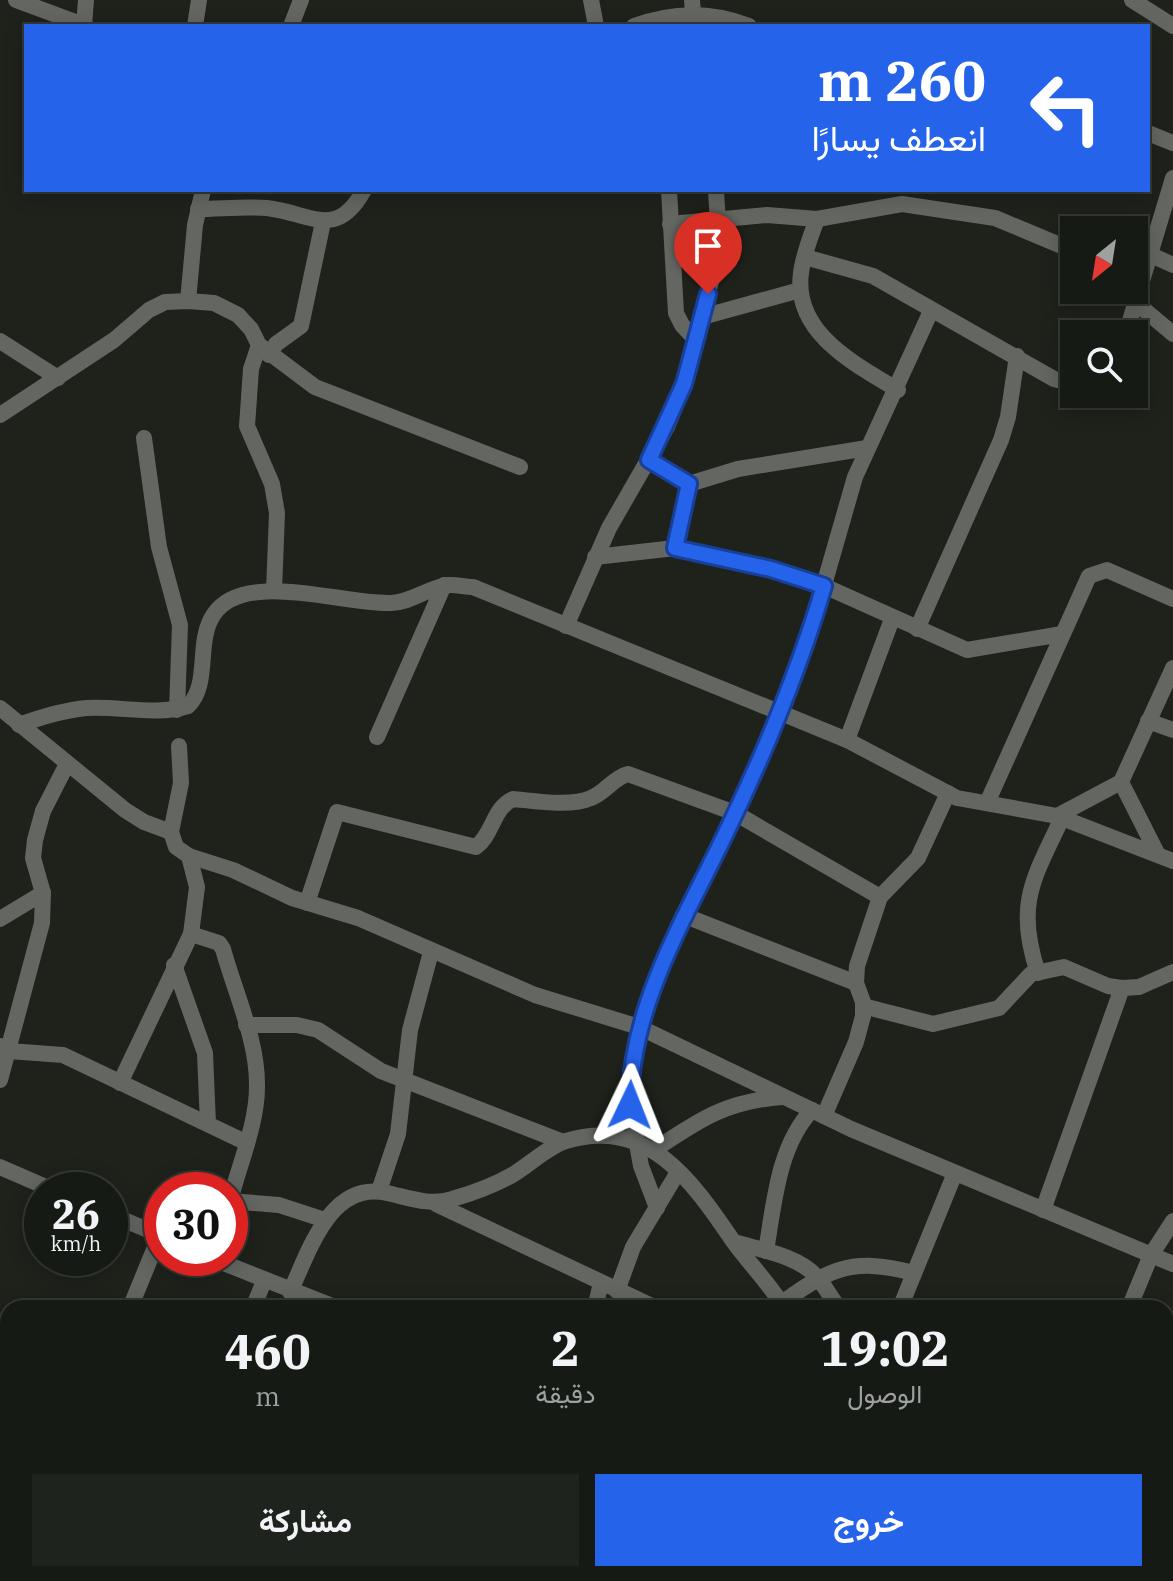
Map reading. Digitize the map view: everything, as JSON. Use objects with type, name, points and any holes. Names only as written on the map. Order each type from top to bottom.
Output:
[{"type":"street","points":[[16,0],[80,24]]},
{"type":"street","points":[[85,24],[86,0]]},
{"type":"street","points":[[195,24],[199,0]]},
{"type":"street","points":[[292,24],[301,0]]},
{"type":"street","points":[[591,0],[596,24]]},
{"type":"street","points":[[1132,0],[1149,5],[1173,26]]},
{"type":"street","points":[[1140,24],[1149,5]]},
{"type":"street","points":[[640,24],[693,13],[719,16],[743,24]]},
{"type":"street","points":[[1150,134],[1173,143]]},
{"type":"street","points":[[1148,266],[1173,178]]},
{"type":"street","points":[[188,301],[202,192]]},
{"type":"street","points":[[198,209],[267,208],[323,222],[343,218],[362,192]]},
{"type":"street","points":[[669,192],[676,313],[695,339]]},
{"type":"street","points":[[566,626],[595,557],[629,490],[649,460],[684,384],[719,242],[716,192]]},
{"type":"street","points":[[670,224],[767,215],[817,219],[902,204],[995,218],[1060,245]]},
{"type":"street","points":[[817,219],[805,257],[800,290],[809,316],[829,345],[898,390]]},
{"type":"street","points":[[274,591],[277,513],[272,484],[247,426],[251,369],[264,350],[301,326],[323,222]]},
{"type":"street","points":[[1151,255],[1173,265]]},
{"type":"street","points":[[805,257],[873,276],[1060,380]]},
{"type":"street","points":[[702,317],[800,290]]},
{"type":"street","points":[[0,415],[135,325],[149,310],[165,302],[214,303],[238,315],[264,350],[315,387],[520,467]]},
{"type":"street","points":[[1139,304],[1173,334]]},
{"type":"street","points":[[657,1208],[646,1185],[634,1140],[630,1072],[639,1027],[683,915],[782,712],[867,448],[898,390],[931,311]]},
{"type":"street","points":[[0,341],[58,378]]},
{"type":"street","points":[[917,629],[1001,440],[1017,356]]},
{"type":"street","points":[[144,438],[159,547],[180,625],[177,710]]},
{"type":"street","points":[[649,460],[689,484],[738,469],[867,448]]},
{"type":"street","points":[[675,548],[689,484]]},
{"type":"street","points":[[595,557],[675,548],[771,569],[824,586],[967,650],[1062,634]]},
{"type":"street","points":[[987,803],[1089,576],[1094,571],[1107,570],[1173,599]]},
{"type":"street","points":[[377,737],[444,585]]},
{"type":"street","points":[[19,725],[51,714],[88,708],[177,710],[195,700],[204,635],[212,616],[224,601],[274,591],[392,603],[407,601],[444,585],[473,587],[847,740],[970,802],[1059,817],[1173,861]]},
{"type":"street","points":[[847,740],[892,619]]},
{"type":"street","points":[[1038,973],[1025,932],[1026,912],[1035,875],[1059,817],[1121,782],[1173,668]]},
{"type":"street","points":[[0,708],[144,822],[171,832]]},
{"type":"street","points":[[1148,721],[1173,730]]},
{"type":"street","points":[[179,746],[181,783],[171,832],[176,847],[189,856],[224,867],[307,903],[368,922],[535,995],[639,1027],[818,1113],[1173,1264]]},
{"type":"street","points":[[0,1080],[5,1048],[42,923],[43,893],[33,858],[35,840],[43,811],[67,764]]},
{"type":"street","points":[[307,903],[337,812],[476,847],[485,840],[504,803],[513,799],[588,800],[605,791],[617,777],[628,774],[735,813],[880,897]]},
{"type":"street","points":[[1121,782],[1157,853]]},
{"type":"street","points":[[766,1251],[776,1193],[792,1137],[818,1113],[856,1042],[863,1006],[856,983],[857,966],[880,897],[918,858],[948,793]]},
{"type":"street","points":[[120,1083],[191,934],[197,887],[189,856]]},
{"type":"street","points":[[0,919],[43,893]]},
{"type":"street","points":[[683,915],[856,983]]},
{"type":"street","points":[[191,934],[219,943],[223,949],[246,1025],[257,1086],[230,1201],[279,1205],[325,1220]]},
{"type":"street","points":[[379,1191],[398,1134],[410,1030],[431,952]]},
{"type":"street","points":[[174,965],[205,1053],[208,1124]]},
{"type":"street","points":[[863,1006],[917,1023],[933,1024],[999,1008],[1021,981],[1064,967],[1108,986],[1122,988],[1139,987],[1173,972]]},
{"type":"street","points":[[1043,1210],[1122,988]]},
{"type":"street","points":[[246,1025],[297,1025],[318,1030],[381,1071],[563,1142]]},
{"type":"street","points":[[5,1048],[63,1055],[245,1142]]},
{"type":"street","points":[[654,1150],[720,1108],[752,1099],[784,1097]]},
{"type":"street","points":[[436,1204],[476,1192],[511,1176],[563,1142],[600,1134],[634,1140],[654,1150],[711,1205],[774,1300]]},
{"type":"street","points":[[0,1167],[24,1177]]},
{"type":"street","points":[[600,1300],[678,1172]]},
{"type":"street","points":[[903,1300],[955,1173]]},
{"type":"street","points":[[290,1292],[325,1220],[340,1203],[359,1193],[379,1191],[436,1204],[638,1300]]},
{"type":"street","points":[[1132,1300],[1151,1255],[1173,1221]]},
{"type":"street","points":[[734,1242],[793,1261],[817,1277],[833,1300]]},
{"type":"street","points":[[786,1300],[817,1277],[861,1264],[914,1273]]},
{"type":"street","points":[[248,1274],[314,1300]]},
{"type":"street","points":[[133,1300],[144,1275]]},
{"type":"street","points":[[256,1300],[264,1281]]},
{"type":"route","points":[[630,1105],[630,1072],[639,1027],[683,915],[723,840],[782,712],[824,586],[771,569],[675,548],[689,484],[649,460],[667,427],[684,384],[708,294]]}]
